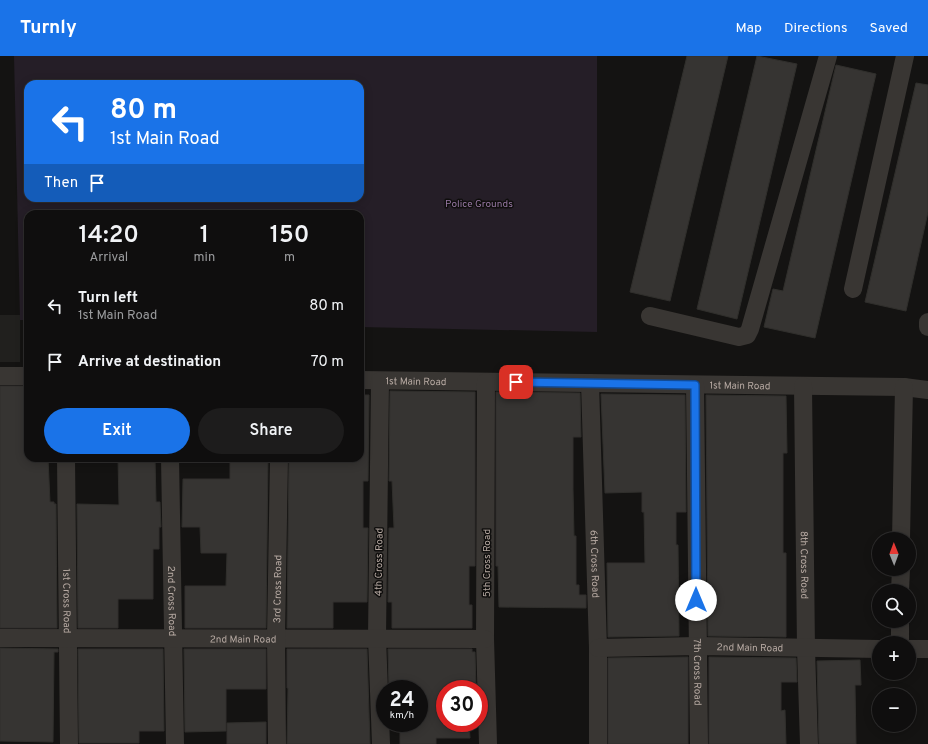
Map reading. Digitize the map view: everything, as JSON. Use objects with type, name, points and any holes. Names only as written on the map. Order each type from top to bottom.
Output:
[{"type":"street","points":[[650,316],[739,337],[747,334],[750,330],[828,56]]},
{"type":"street","points":[[853,289],[905,56]]},
{"type":"street","points":[[928,322],[928,327]]},
{"type":"street","points":[[0,376],[24,376]]},
{"type":"street","name":"1st Main Road","points":[[364,380],[904,387],[928,390]]},
{"type":"street","name":"4th Cross Road","points":[[380,381],[377,638],[381,744]]},
{"type":"street","name":"5th Cross Road","points":[[486,382],[485,639],[488,744]]},
{"type":"street","name":"6th Cross Road","points":[[590,383],[598,648],[598,744]]},
{"type":"street","name":"7th Cross Road","points":[[695,385],[699,744]]},
{"type":"street","name":"8th Cross Road","points":[[803,386],[806,649],[809,744]]},
{"type":"street","points":[[901,532],[904,387]]},
{"type":"street","name":"1st Cross Road","points":[[66,462],[69,744]]},
{"type":"street","name":"2nd Cross Road","points":[[170,462],[175,744]]},
{"type":"street","name":"3rd Cross Road","points":[[277,744],[276,638],[278,462]]},
{"type":"street","name":"2nd Main Road","points":[[0,638],[485,639]]},
{"type":"street","name":"2nd Main Road","points":[[598,648],[697,646],[872,649]]},
{"type":"street","points":[[916,649],[928,649]]},
{"type":"shaded area","points":[[0,315],[20,315],[20,362],[0,362]]},
{"type":"green space","name":"Police Grounds","points":[[14,56],[597,56],[597,332],[364,327],[364,210],[24,210],[24,320],[20,320]]},
{"type":"building","points":[[687,56],[728,56],[670,301],[630,292]]},
{"type":"building","points":[[757,56],[797,64],[737,319],[697,309]]},
{"type":"building","points":[[836,65],[876,74],[815,338],[764,327],[773,289],[783,291]]},
{"type":"building","points":[[916,83],[928,85],[928,212],[906,311],[865,302]]},
{"type":"building","points":[[0,386],[24,386],[24,462],[48,462],[50,502],[54,502],[54,504],[56,504],[57,628],[0,628]]},
{"type":"building","points":[[390,391],[475,392],[475,566],[469,566],[469,605],[472,605],[472,628],[392,628],[392,602],[388,602],[389,528],[394,528],[392,481],[389,481]]},
{"type":"building","points":[[496,392],[580,393],[581,437],[573,437],[574,536],[576,536],[576,585],[579,585],[579,595],[586,595],[586,608],[499,607],[498,566],[496,566]]},
{"type":"building","points":[[601,394],[685,395],[686,512],[676,512],[676,545],[678,545],[679,636],[608,637],[607,563],[645,563],[644,512],[642,512],[642,492],[605,493]]},
{"type":"building","points":[[364,395],[369,395],[368,481],[363,481],[363,528],[368,528],[367,602],[333,602],[333,628],[287,628],[289,462],[364,462]]},
{"type":"building","points":[[706,395],[786,396],[787,453],[783,453],[783,553],[786,553],[786,637],[708,636]]},
{"type":"building","points":[[118,462],[155,462],[156,502],[160,502],[161,527],[159,527],[159,549],[153,549],[153,599],[118,599],[118,628],[78,628],[77,504],[119,505]]},
{"type":"building","points":[[230,462],[268,462],[266,628],[185,628],[185,586],[226,586],[227,553],[201,553],[200,527],[182,527],[183,479],[230,479]]},
{"type":"building","points":[[0,648],[58,649],[58,652],[54,652],[53,742],[0,741]]},
{"type":"building","points":[[78,649],[163,649],[164,731],[139,731],[139,743],[79,743]]},
{"type":"building","points":[[184,649],[266,649],[266,689],[226,689],[226,731],[185,732]]},
{"type":"building","points":[[287,649],[367,649],[370,744],[287,744]]},
{"type":"building","points":[[388,649],[472,649],[472,652],[475,652],[476,680],[436,680],[436,732],[470,732],[470,738],[436,738],[436,744],[400,744],[400,732],[428,732],[428,680],[389,680]]},
{"type":"building","points":[[688,657],[688,744],[608,744],[608,658]]},
{"type":"building","points":[[709,657],[796,658],[797,682],[781,682],[781,711],[785,710],[786,744],[709,744]]},
{"type":"building","points":[[860,660],[861,685],[855,685],[856,744],[819,744],[817,661]]},
{"type":"building","points":[[266,722],[266,744],[227,744],[227,723]]},
{"type":"route","points":[[516,382],[695,385],[696,600]]}]
